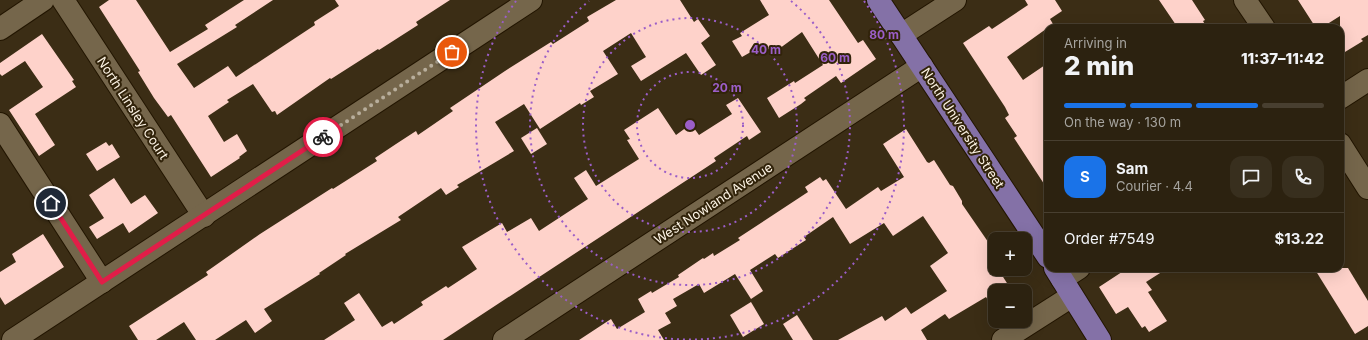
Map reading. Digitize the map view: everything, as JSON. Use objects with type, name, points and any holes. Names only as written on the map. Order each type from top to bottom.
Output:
[{"type":"main road","name":"North University Street","points":[[878,0],[1044,251]]},
{"type":"main road","points":[[1067,278],[1100,340]]},
{"type":"street","points":[[0,28],[43,0]]},
{"type":"street","name":"North Linsley Court","points":[[63,0],[204,216]]},
{"type":"street","points":[[13,340],[531,0]]},
{"type":"street","points":[[901,35],[954,0]]},
{"type":"street","points":[[1246,0],[1261,24]]},
{"type":"street","name":"West Nowland Avenue","points":[[504,340],[922,66]]},
{"type":"street","points":[[1344,95],[1368,80]]},
{"type":"street","points":[[0,124],[102,282]]},
{"type":"street","points":[[1344,150],[1368,188]]},
{"type":"street","points":[[1003,340],[1067,278]]},
{"type":"building","points":[[109,0],[136,0],[170,52],[208,29],[205,25],[244,0],[273,0],[235,25],[237,27],[177,64],[194,88],[228,66],[236,77],[315,25],[314,22],[339,6],[335,0],[450,0],[416,22],[418,25],[331,79],[330,78],[277,115],[275,111],[272,112],[253,84],[227,100],[229,102],[208,116],[224,142],[237,134],[247,151],[239,157],[240,158],[211,177],[171,115],[168,117],[154,98],[138,72],[140,71],[99,7]]},
{"type":"building","points":[[616,0],[680,0],[694,22],[698,19],[710,36],[701,43],[716,65],[701,75],[686,53],[641,81],[631,66],[646,57],[631,33],[603,51],[618,74],[590,91],[594,97],[581,105],[580,103],[540,129],[524,104],[495,122],[514,151],[457,185],[459,187],[446,195],[441,188],[398,217],[401,220],[345,254],[346,255],[319,273],[320,274],[264,309],[272,321],[255,333],[246,320],[215,340],[196,340],[184,322],[156,340],[138,340],[129,326],[208,275],[206,272],[260,234],[377,161],[375,158],[416,131],[418,135],[453,111],[450,108],[551,42],[553,44],[589,21],[587,17]]},
{"type":"building","points":[[760,0],[829,0],[858,43],[863,40],[876,59],[841,83],[836,76],[804,98],[806,100],[801,104],[779,118],[767,98],[794,81],[795,83],[823,65],[802,32],[772,54],[765,44],[742,57],[732,41],[742,36],[740,33],[769,15]]},
{"type":"building","points":[[1025,0],[1055,0],[1062,11],[1050,19],[1053,24],[1044,24],[1044,30],[1007,57],[1023,80],[1044,66],[1044,184],[1014,138],[1017,136],[1005,118],[1009,115],[1005,107],[963,43],[989,26],[992,29],[1028,5]]},
{"type":"building","points":[[1159,0],[1192,0],[1205,20],[1203,21],[1205,24],[1175,24]]},
{"type":"building","points":[[1298,0],[1368,0],[1368,35],[1361,39],[1363,41],[1344,53],[1344,24],[1340,24],[1340,16],[1327,24],[1313,24]]},
{"type":"building","points":[[42,34],[74,80],[72,81],[76,87],[35,114],[55,145],[39,156],[9,110],[43,87],[25,61],[2,76],[0,74],[0,63]]},
{"type":"building","points":[[738,98],[761,132],[749,140],[747,136],[714,158],[716,161],[443,340],[324,340],[355,320],[344,303],[359,293],[382,327],[392,321],[394,324],[423,305],[421,302],[446,286],[448,288],[477,269],[462,247],[502,223],[507,232],[531,218],[539,231],[588,199],[574,178],[586,170],[596,186],[639,159],[627,140],[630,139],[624,130],[658,108],[676,135],[691,124],[699,135],[732,114],[726,105]]},
{"type":"building","points":[[537,128],[547,144],[531,154],[521,138]]},
{"type":"building","points":[[906,129],[927,162],[929,163],[934,160],[950,185],[953,186],[962,201],[962,204],[988,242],[988,276],[1002,276],[1008,284],[988,284],[988,300],[986,297],[949,319],[945,314],[921,330],[927,340],[838,340],[882,316],[885,321],[906,307],[911,314],[947,291],[930,266],[948,253],[923,216],[893,236],[884,223],[850,244],[833,217],[804,237],[806,240],[778,258],[775,254],[750,270],[763,291],[751,299],[735,274],[704,293],[699,284],[673,299],[677,306],[665,313],[671,323],[658,330],[664,340],[579,340],[611,319],[617,329],[645,312],[638,299],[651,291],[652,293],[679,277],[678,275],[703,258],[704,259],[713,253],[714,256],[740,240],[738,238],[808,192],[805,187],[820,177],[823,181],[826,179],[846,209],[878,187],[881,191],[904,177],[883,144]]},
{"type":"building","points":[[106,142],[109,146],[112,144],[120,157],[97,171],[86,154]]},
{"type":"building","points":[[114,178],[131,204],[145,195],[158,213],[129,233],[123,223],[97,239],[89,227],[104,218],[89,195]]},
{"type":"building","points":[[43,234],[64,267],[5,305],[0,297],[0,272],[16,262],[12,254]]},
{"type":"building","points":[[1344,268],[1348,268],[1368,301],[1368,326],[1355,334],[1316,272],[1344,272]]},
{"type":"building","points":[[1122,272],[1162,272],[1146,282],[1152,290],[1148,292],[1167,321],[1149,332],[1145,326],[1142,328],[1128,307],[1116,314],[1099,287]]},
{"type":"building","points":[[751,302],[764,324],[743,337],[730,315]]},
{"type":"building","points":[[797,315],[813,340],[793,340],[783,324]]},
{"type":"way so far","points":[[323,137],[452,52]]},
{"type":"route","points":[[51,203],[102,282],[323,137]]}]
